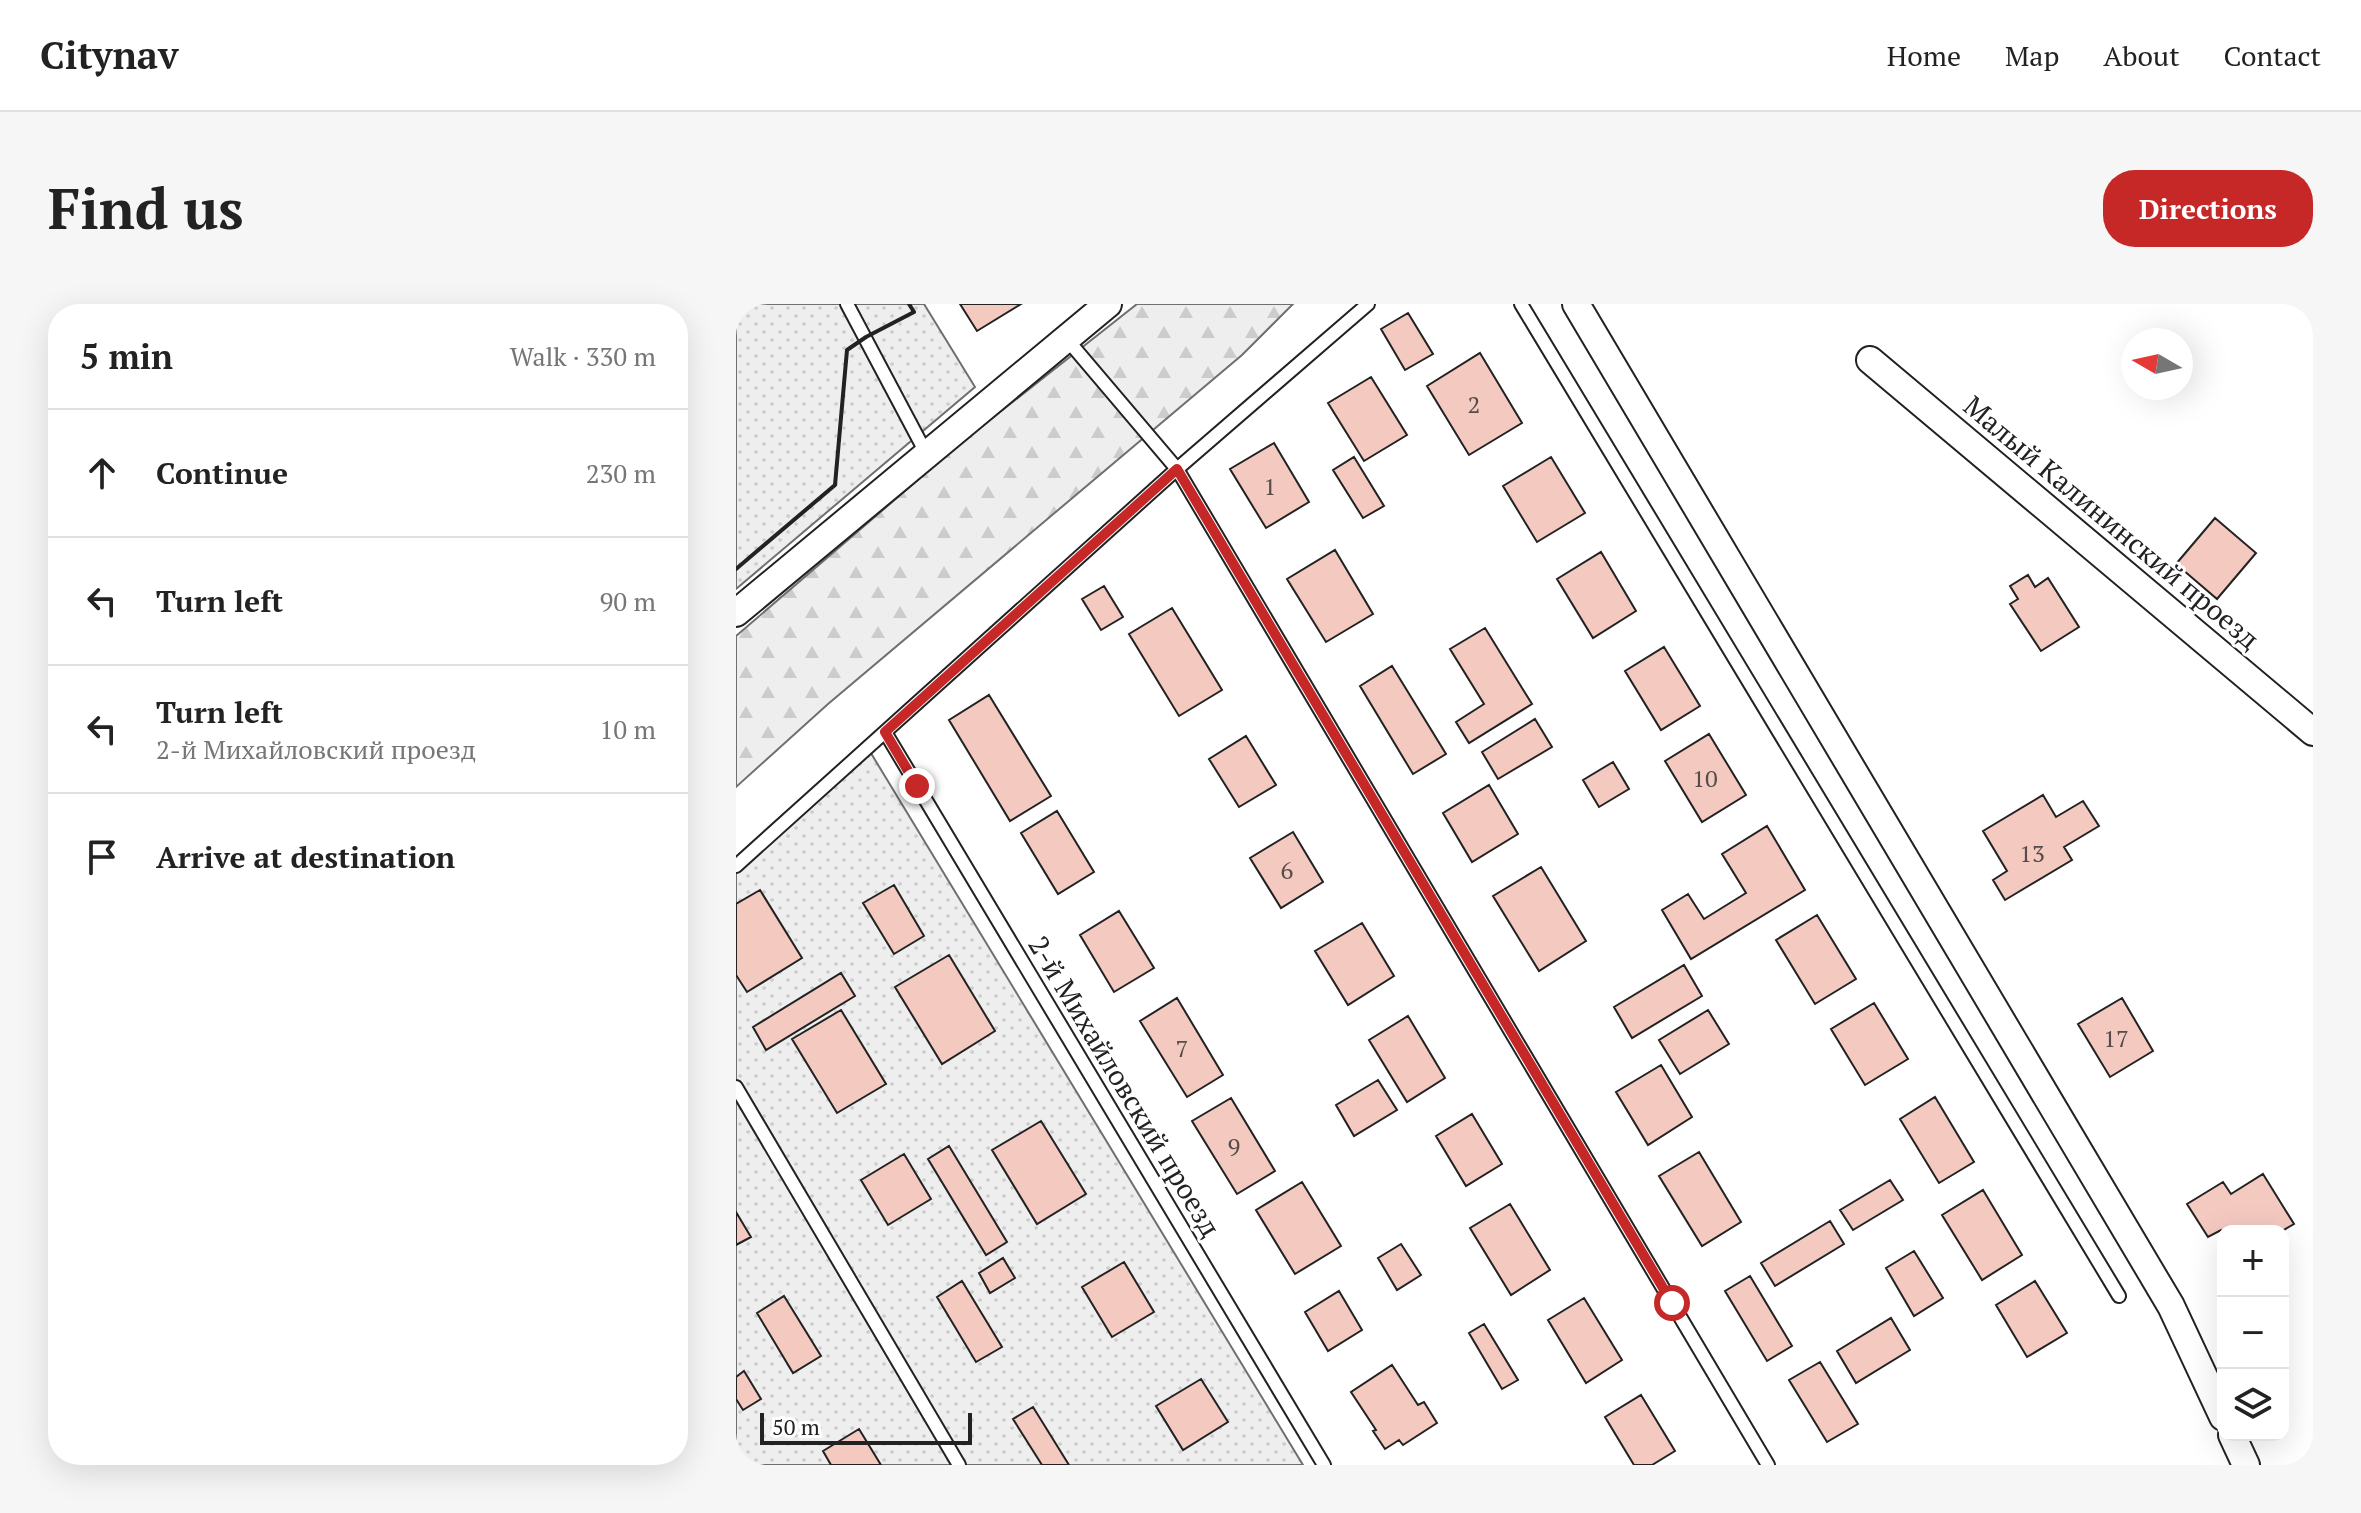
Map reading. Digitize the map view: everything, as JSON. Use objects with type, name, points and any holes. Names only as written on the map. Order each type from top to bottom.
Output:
[{"type":"street","points":[[1576,304],[2171,1306],[2217,1404]]},
{"type":"street","points":[[736,613],[1065,337],[1093,309]]},
{"type":"street","name":"Малый Калининский проезд","points":[[1870,360],[2313,732]]},
{"type":"street","points":[[2235,1441],[2246,1465]]},
{"type":"lane","points":[[847,304],[926,453]]},
{"type":"lane","points":[[736,866],[1177,469],[1368,304]]},
{"type":"lane","points":[[1521,304],[2119,1296]]},
{"type":"lane","points":[[1065,337],[1177,469],[1768,1465]]},
{"type":"lane","name":"2-й Михайловский проезд","points":[[885,732],[1324,1465]]},
{"type":"lane","points":[[736,1087],[959,1465]]},
{"type":"green space","points":[[736,304],[924,304],[975,387],[736,589]]},
{"type":"green space","points":[[1137,304],[1293,304],[1242,355],[828,704],[736,787],[736,636],[962,442]]},
{"type":"green space","points":[[866,745],[1303,1465],[736,1465],[736,861]]},
{"type":"building","points":[[960,304],[1021,304],[977,331]]},
{"type":"building","points":[[1408,313],[1433,354],[1405,370],[1381,329]]},
{"type":"building","points":[[1480,353],[1522,423],[1469,455],[1427,386]]},
{"type":"building","points":[[1371,377],[1407,435],[1364,461],[1328,403]]},
{"type":"building","points":[[1274,443],[1309,502],[1266,528],[1230,469]]},
{"type":"building","points":[[1354,457],[1384,506],[1363,518],[1333,470]]},
{"type":"building","points":[[1551,457],[1585,513],[1537,542],[1503,486]]},
{"type":"building","points":[[2215,518],[2256,553],[2217,599],[2176,564]]},
{"type":"building","points":[[1335,550],[1373,614],[1326,642],[1287,579]]},
{"type":"building","points":[[1601,552],[1636,611],[1593,638],[1557,579]]},
{"type":"building","points":[[2028,575],[2035,587],[2048,578],[2079,627],[2041,651],[2010,604],[2018,599],[2010,586]]},
{"type":"building","points":[[1104,586],[1123,617],[1101,630],[1082,599]]},
{"type":"building","points":[[1172,608],[1222,690],[1179,716],[1129,634]]},
{"type":"building","points":[[1485,628],[1532,704],[1469,743],[1456,722],[1484,704],[1450,649]]},
{"type":"building","points":[[1664,647],[1700,706],[1661,730],[1625,671]]},
{"type":"building","points":[[1392,666],[1446,754],[1413,774],[1360,686]]},
{"type":"building","points":[[989,695],[1051,796],[1010,821],[949,720]]},
{"type":"building","points":[[1535,719],[1552,747],[1498,779],[1482,752]]},
{"type":"building","points":[[1709,734],[1746,795],[1702,822],[1665,761]]},
{"type":"building","points":[[1246,736],[1276,785],[1239,807],[1209,759]]},
{"type":"building","points":[[1613,762],[1629,789],[1599,807],[1583,780]]},
{"type":"building","points":[[1489,785],[1518,834],[1472,862],[1443,813]]},
{"type":"building","points":[[2043,795],[2056,817],[2083,801],[2099,826],[2064,847],[2072,860],[2005,900],[1993,880],[2007,871],[1983,831]]},
{"type":"building","points":[[1057,811],[1094,872],[1058,894],[1021,833]]},
{"type":"building","points":[[1767,826],[1805,890],[1691,959],[1662,910],[1688,894],[1704,919],[1746,893],[1722,854]]},
{"type":"building","points":[[1293,832],[1323,882],[1281,908],[1250,858]]},
{"type":"building","points":[[1541,867],[1586,941],[1539,971],[1493,896]]},
{"type":"building","points":[[894,885],[924,936],[894,954],[863,903]]},
{"type":"building","points":[[760,890],[802,958],[747,992],[736,975],[736,904]]},
{"type":"building","points":[[1119,911],[1154,968],[1114,992],[1080,935]]},
{"type":"building","points":[[1817,915],[1856,979],[1815,1004],[1776,940]]},
{"type":"building","points":[[1362,923],[1394,976],[1348,1005],[1315,951]]},
{"type":"building","points":[[949,955],[995,1031],[942,1064],[895,987]]},
{"type":"building","points":[[1684,965],[1702,996],[1632,1038],[1614,1007]]},
{"type":"building","points":[[841,973],[855,996],[766,1050],[753,1027]]},
{"type":"building","points":[[1177,998],[1223,1075],[1187,1097],[1140,1021]]},
{"type":"building","points":[[2122,998],[2153,1051],[2110,1077],[2078,1024]]},
{"type":"building","points":[[1874,1003],[1908,1059],[1865,1085],[1831,1029]]},
{"type":"building","points":[[841,1010],[886,1084],[837,1113],[792,1039]]},
{"type":"building","points":[[1708,1010],[1729,1044],[1680,1074],[1659,1040]]},
{"type":"building","points":[[1408,1016],[1445,1078],[1407,1102],[1369,1040]]},
{"type":"building","points":[[1661,1065],[1692,1117],[1648,1145],[1616,1092]]},
{"type":"building","points":[[1378,1080],[1397,1110],[1354,1136],[1336,1105]]},
{"type":"building","points":[[1935,1097],[1974,1162],[1939,1183],[1900,1119]]},
{"type":"building","points":[[1231,1098],[1275,1171],[1237,1194],[1192,1121]]},
{"type":"building","points":[[1472,1114],[1502,1164],[1466,1186],[1436,1136]]},
{"type":"building","points":[[1041,1121],[1086,1194],[1037,1224],[992,1150]]},
{"type":"building","points":[[949,1146],[1007,1242],[986,1255],[928,1159]]},
{"type":"building","points":[[1699,1152],[1741,1222],[1702,1246],[1659,1176]]},
{"type":"building","points":[[904,1154],[931,1199],[888,1225],[861,1180]]},
{"type":"building","points":[[2263,1174],[2294,1224],[2289,1227],[2217,1225],[2217,1232],[2208,1237],[2187,1204],[2223,1182],[2231,1194]]},
{"type":"building","points":[[1890,1180],[1903,1200],[1853,1230],[1840,1210]]},
{"type":"building","points":[[1302,1182],[1341,1246],[1295,1274],[1256,1210]]},
{"type":"building","points":[[1983,1190],[2022,1255],[1982,1280],[1942,1215]]},
{"type":"building","points":[[1510,1204],[1550,1270],[1511,1295],[1470,1228]]},
{"type":"building","points":[[736,1212],[751,1237],[736,1245]]},
{"type":"building","points":[[1830,1221],[1844,1244],[1775,1286],[1761,1263]]},
{"type":"building","points":[[1401,1244],[1421,1275],[1397,1290],[1378,1258]]},
{"type":"building","points":[[1914,1251],[1943,1298],[1914,1316],[1886,1268]]},
{"type":"building","points":[[1003,1258],[1015,1278],[990,1293],[979,1273]]},
{"type":"building","points":[[1124,1262],[1154,1312],[1112,1337],[1082,1287]]},
{"type":"building","points":[[1750,1276],[1792,1346],[1767,1361],[1725,1291]]},
{"type":"building","points":[[962,1281],[1002,1347],[976,1362],[937,1297]]},
{"type":"building","points":[[2035,1281],[2067,1333],[2027,1357],[1996,1305]]},
{"type":"building","points":[[1339,1291],[1362,1330],[1328,1351],[1305,1312]]},
{"type":"building","points":[[784,1296],[821,1356],[793,1373],[757,1313]]},
{"type":"building","points":[[1584,1298],[1622,1360],[1586,1383],[1548,1320]]},
{"type":"building","points":[[1891,1318],[1910,1350],[1856,1383],[1837,1351]]},
{"type":"building","points":[[1484,1324],[1518,1380],[1502,1389],[1469,1333]]},
{"type":"building","points":[[1820,1362],[1858,1424],[1827,1442],[1789,1380]]},
{"type":"building","points":[[1392,1365],[1418,1405],[1424,1402],[1437,1423],[1403,1445],[1399,1440],[1385,1449],[1351,1392]]},
{"type":"building","points":[[744,1371],[761,1399],[743,1410],[736,1399],[736,1377]]},
{"type":"building","points":[[1201,1379],[1228,1422],[1183,1450],[1156,1406]]},
{"type":"building","points":[[1641,1395],[1675,1451],[1652,1465],[1634,1465],[1605,1417]]},
{"type":"building","points":[[1033,1407],[1069,1465],[1042,1465],[1013,1419]]},
{"type":"building","points":[[859,1429],[881,1465],[831,1465],[823,1451]]},
{"type":"wall","points":[[736,569],[835,485],[847,350],[914,312],[909,304]]},
{"type":"route","points":[[917,786],[885,732],[1177,469],[1672,1303]]}]
